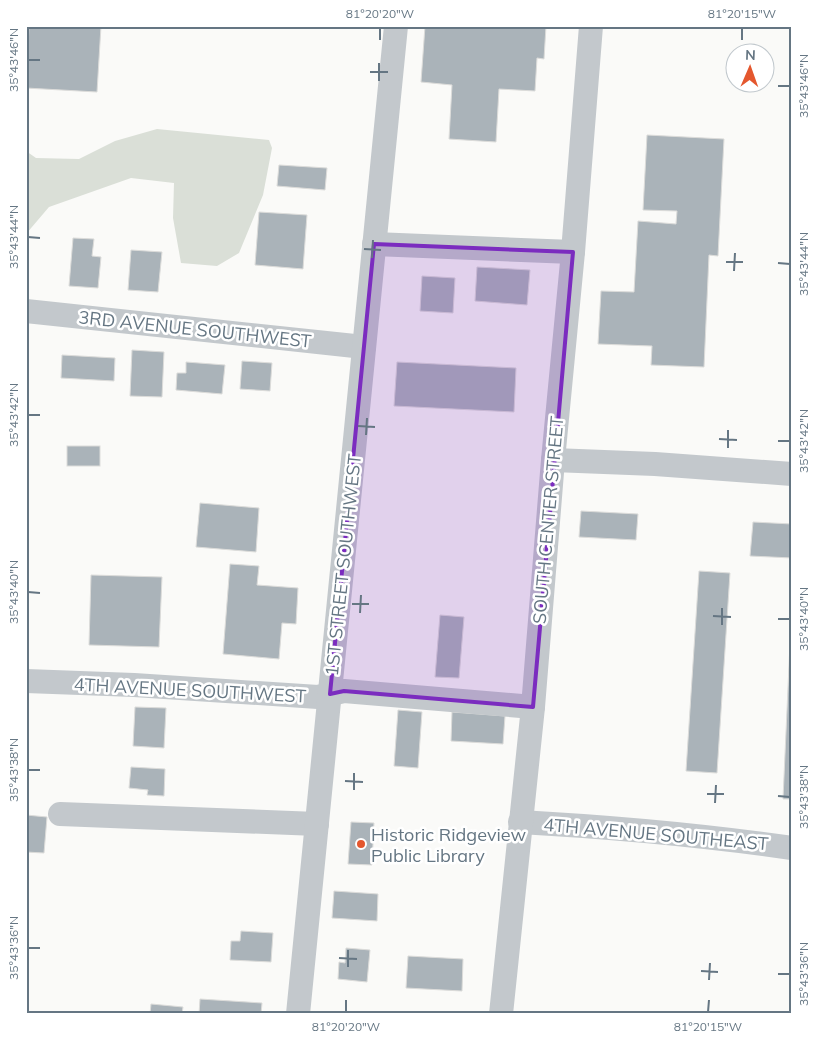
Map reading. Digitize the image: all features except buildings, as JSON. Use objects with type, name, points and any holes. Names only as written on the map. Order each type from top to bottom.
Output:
[{"type":"street","name":"1ST STREET SOUTHWEST","points":[[298,1014],[396,26]]},
{"type":"street","name":"SOUTH CENTER STREET","points":[[501,1014],[533,707],[591,26]]},
{"type":"street","points":[[374,244],[573,252]]},
{"type":"street","name":"3RD AVENUE SOUTHWEST","points":[[26,311],[364,347]]},
{"type":"street","points":[[553,460],[655,464],[792,474]]},
{"type":"street","name":"4TH AVENUE SOUTHWEST","points":[[26,681],[134,684],[318,697],[344,691],[533,707]]},
{"type":"street","points":[[60,814],[317,824]]},
{"type":"street","name":"4TH AVENUE SOUTHEAST","points":[[520,822],[616,827],[722,838],[792,848]]},
{"type":"highlighted area","points":[[374,244],[573,252],[533,707],[344,691],[330,694]]},
{"type":"shaded area","points":[[157,129],[269,140],[272,148],[263,195],[239,253],[217,266],[181,263],[173,218],[174,183],[131,178],[49,207],[26,234],[26,151],[36,158],[79,159],[115,141]]},
{"type":"place","name":"Historic Ridgeview Public Library","points":[[361,844]]}]
